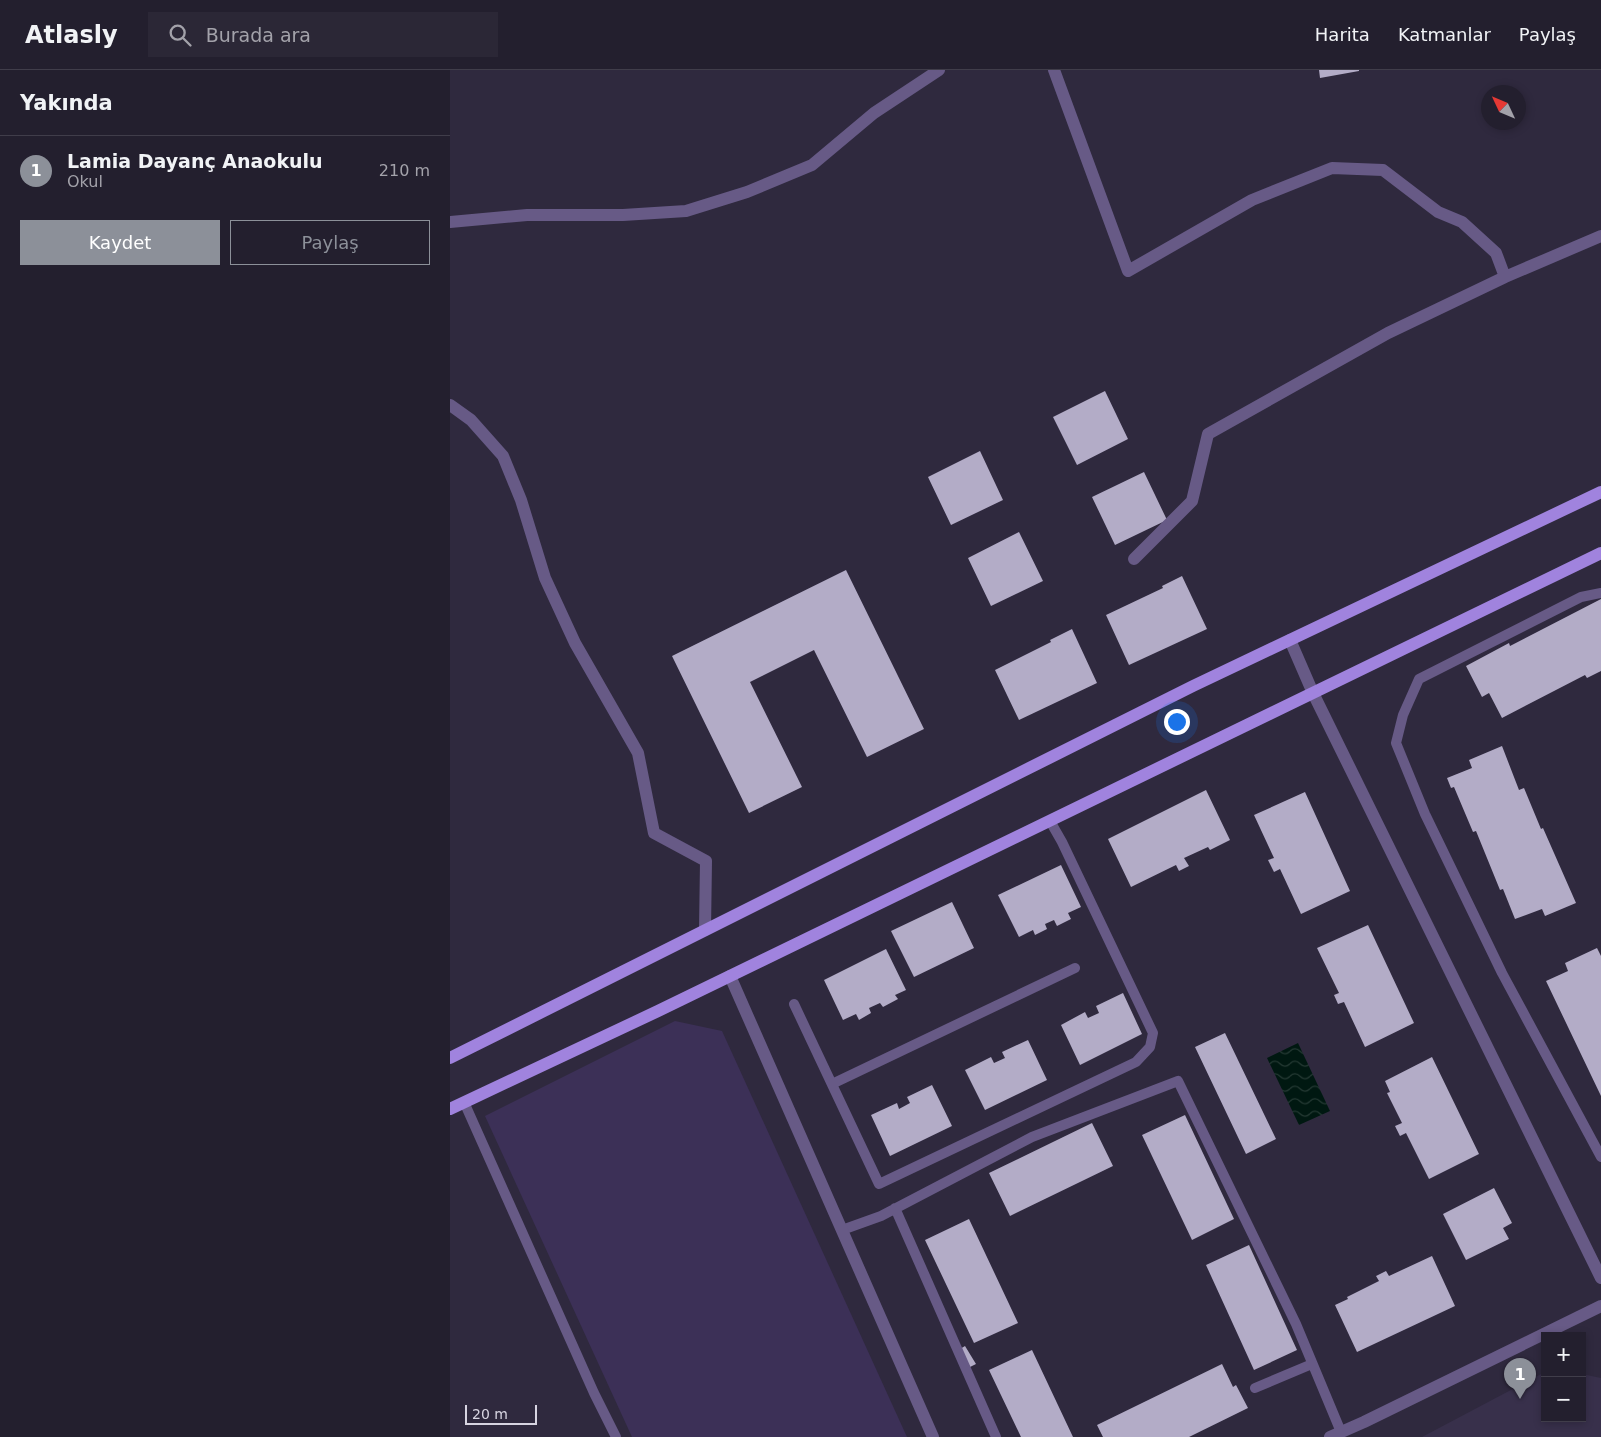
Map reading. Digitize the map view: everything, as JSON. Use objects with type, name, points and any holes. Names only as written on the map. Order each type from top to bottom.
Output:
[{"type":"main road","points":[[450,1058],[1184,691],[1601,492]]},
{"type":"main road","points":[[450,1109],[730,976],[1601,553]]},
{"type":"street","points":[[450,222],[527,215],[623,215],[686,211],[747,192],[812,165],[874,113],[939,70]]},
{"type":"street","points":[[1054,70],[1128,271],[1252,200],[1332,168],[1383,170],[1438,212],[1462,222],[1496,253],[1505,277]]},
{"type":"street","points":[[1134,559],[1192,501],[1208,434],[1388,333],[1505,277],[1601,236]]},
{"type":"street","points":[[450,406],[471,420],[503,456],[521,500],[545,578],[575,643],[638,753],[654,833],[706,862],[705,930]]},
{"type":"street","points":[[1290,640],[1313,693],[1601,1278]]},
{"type":"street","points":[[730,976],[933,1437]]},
{"type":"street","points":[[1335,1435],[1601,1306]]},
{"type":"lane","points":[[1601,593],[1581,597],[1419,679],[1403,715],[1396,743],[1425,814],[1502,974],[1601,1157]]},
{"type":"lane","points":[[794,1004],[879,1184],[1136,1062],[1150,1047],[1153,1033],[1062,842],[1050,821]]},
{"type":"lane","points":[[832,1084],[1076,968]]},
{"type":"lane","points":[[842,1230],[882,1216],[1032,1137],[1178,1081],[1291,1316],[1312,1364],[1335,1435]]},
{"type":"lane","points":[[464,1102],[594,1393],[616,1437]]},
{"type":"lane","points":[[895,1208],[996,1437]]},
{"type":"lane","points":[[1255,1388],[1312,1364]]},
{"type":"shaded area","points":[[675,1021],[722,1031],[907,1437],[632,1437],[485,1116]]},
{"type":"shaded area","points":[[1541,1374],[1541,1422],[1586,1422],[1586,1375],[1601,1378],[1601,1437],[1422,1437]]},
{"type":"water","points":[[1298,1043],[1330,1111],[1299,1125],[1267,1058]]},
{"type":"building","points":[[1319,70],[1359,70],[1359,71],[1320,78]]},
{"type":"building","points":[[1105,391],[1128,439],[1077,465],[1053,417]]},
{"type":"building","points":[[980,451],[1003,500],[951,525],[928,477]]},
{"type":"building","points":[[1144,472],[1167,520],[1115,545],[1092,497]]},
{"type":"building","points":[[1019,532],[1043,581],[991,606],[968,558]]},
{"type":"building","points":[[846,570],[924,729],[867,757],[814,650],[750,682],[802,787],[749,813],[672,656]]},
{"type":"building","points":[[1182,576],[1207,629],[1129,665],[1106,615],[1163,588],[1162,586]]},
{"type":"building","points":[[1601,599],[1601,671],[1587,678],[1585,675],[1502,718],[1489,693],[1482,697],[1466,666],[1509,643],[1510,646]]},
{"type":"building","points":[[1072,629],[1097,683],[1019,720],[995,670],[1051,642],[1050,640]]},
{"type":"building","points":[[1502,746],[1519,790],[1524,788],[1576,903],[1545,916],[1542,909],[1515,919],[1503,889],[1500,890],[1476,831],[1473,832],[1454,787],[1451,788],[1447,778],[1472,768],[1469,760]]},
{"type":"building","points":[[1206,790],[1230,840],[1210,850],[1208,847],[1184,858],[1189,866],[1179,871],[1176,865],[1131,887],[1108,839]]},
{"type":"building","points":[[1305,792],[1350,891],[1301,914],[1280,869],[1274,872],[1268,860],[1274,858],[1254,815]]},
{"type":"building","points":[[1061,865],[1081,907],[1068,913],[1071,919],[1057,926],[1054,920],[1045,924],[1047,929],[1035,935],[1033,930],[1019,937],[998,895]]},
{"type":"building","points":[[952,902],[974,948],[914,977],[891,931]]},
{"type":"building","points":[[1368,925],[1414,1023],[1365,1047],[1344,1002],[1338,1004],[1334,995],[1339,993],[1317,948]]},
{"type":"building","points":[[1597,948],[1601,956],[1601,1096],[1546,981],[1568,971],[1565,963]]},
{"type":"building","points":[[886,949],[906,990],[895,995],[898,999],[883,1007],[880,1003],[869,1008],[871,1013],[859,1020],[856,1014],[843,1020],[824,980]]},
{"type":"building","points":[[1123,993],[1142,1034],[1080,1065],[1061,1025],[1085,1012],[1088,1018],[1099,1013],[1096,1006]]},
{"type":"building","points":[[1225,1033],[1276,1139],[1246,1154],[1195,1047]]},
{"type":"building","points":[[1028,1040],[1047,1080],[985,1110],[965,1070],[991,1057],[994,1063],[1005,1058],[1002,1052]]},
{"type":"building","points":[[1432,1057],[1479,1154],[1429,1179],[1406,1133],[1400,1136],[1395,1126],[1402,1123],[1387,1093],[1390,1092],[1385,1081]]},
{"type":"building","points":[[932,1085],[952,1126],[890,1156],[871,1115],[897,1103],[899,1109],[910,1103],[907,1097]]},
{"type":"building","points":[[1185,1115],[1234,1219],[1192,1240],[1142,1135]]},
{"type":"building","points":[[1092,1123],[1113,1166],[1010,1216],[989,1173]]},
{"type":"building","points":[[1494,1188],[1512,1223],[1503,1228],[1509,1239],[1466,1260],[1443,1214]]},
{"type":"building","points":[[969,1219],[1018,1323],[974,1343],[925,1240]]},
{"type":"building","points":[[1249,1245],[1297,1350],[1254,1370],[1206,1265]]},
{"type":"building","points":[[1432,1256],[1455,1306],[1357,1352],[1335,1305],[1379,1281],[1376,1276],[1386,1271],[1389,1276]]},
{"type":"building","points":[[965,1346],[976,1364],[970,1367],[960,1349]]},
{"type":"building","points":[[1032,1350],[1073,1437],[1021,1437],[989,1370]]},
{"type":"building","points":[[1222,1364],[1233,1387],[1236,1385],[1248,1408],[1189,1437],[1103,1437],[1097,1425]]},
{"type":"place","name":"Lamia Dayanç Anaokulu","points":[[1520,1399]]}]
